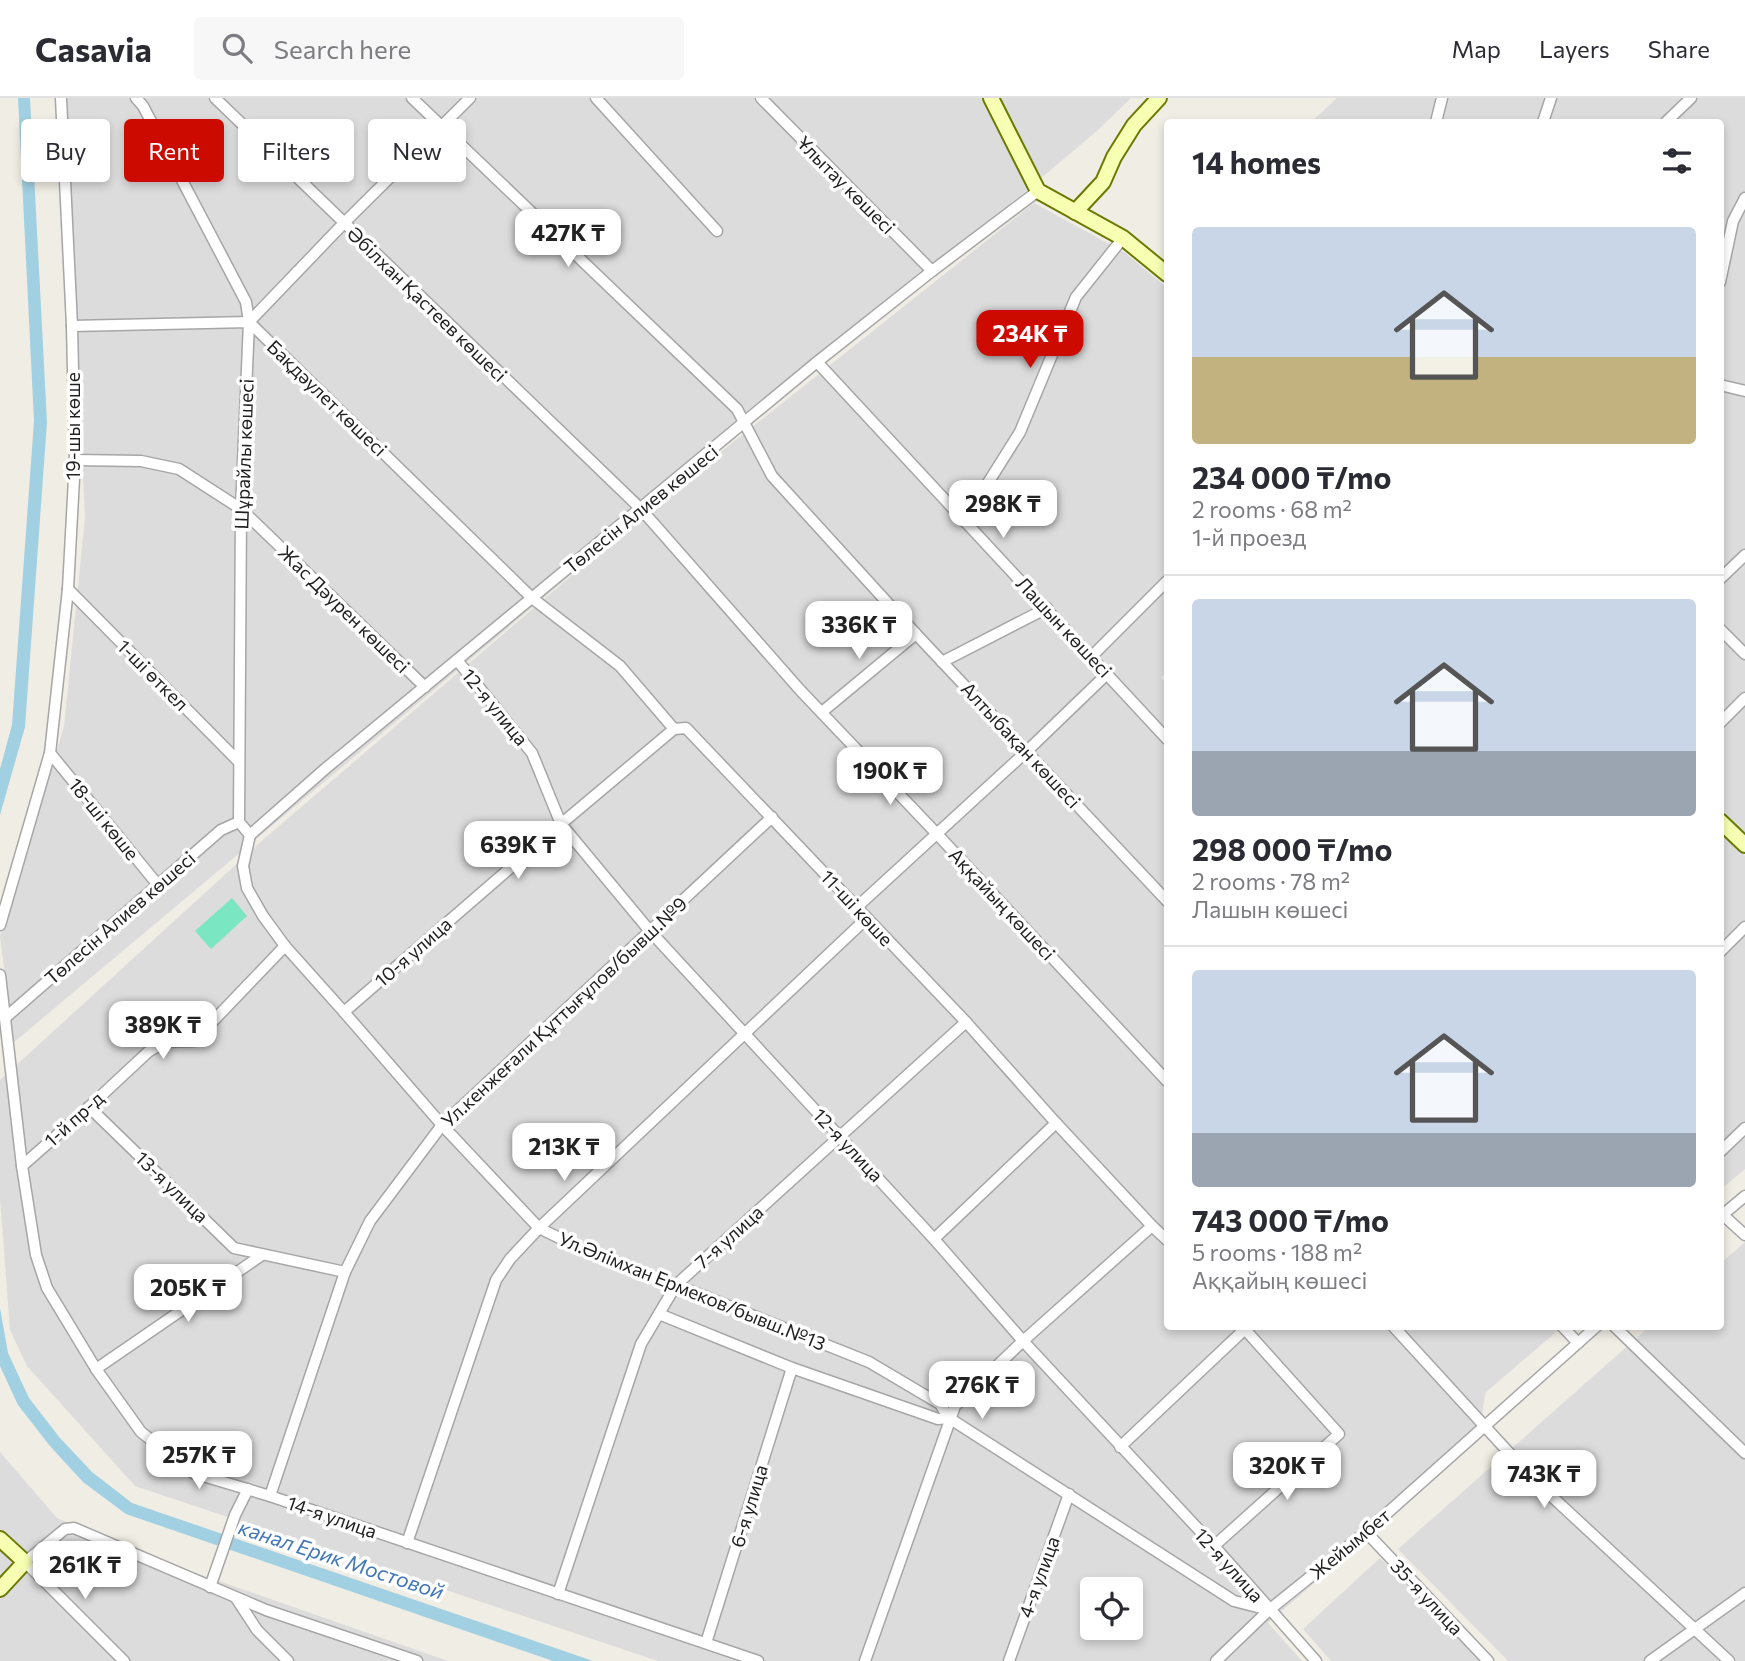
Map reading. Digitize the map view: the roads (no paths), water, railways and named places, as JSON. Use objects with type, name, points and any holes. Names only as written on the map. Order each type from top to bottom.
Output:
[{"type":"street","name":"19-шы көше","points":[[50,753],[68,589],[75,460],[72,326],[61,98]]},
{"type":"street","name":"Шұрайлы көшесі","points":[[136,98],[143,106],[246,302],[249,323],[241,509],[239,822]]},
{"type":"street","name":"Әбілхан Қастеев көшесi","points":[[215,98],[640,508]]},
{"type":"street","name":"Алтыбақан көшесі","points":[[412,98],[434,119]]},
{"type":"street","points":[[448,119],[470,98]]},
{"type":"street","points":[[596,98],[717,231]]},
{"type":"street","name":"Ұлытау көшесi","points":[[761,98],[932,271]]},
{"type":"street","points":[[990,98],[1038,191],[1123,238],[1164,272]]},
{"type":"street","points":[[1075,212],[1103,182],[1114,157],[1134,125],[1159,98]]},
{"type":"street","points":[[1438,119],[1442,98]]},
{"type":"street","points":[[1544,119],[1551,98]]},
{"type":"street","points":[[1669,119],[1691,98]]},
{"type":"street","name":"Алтыбақан көшесі","points":[[466,150],[737,409],[772,476],[1164,898]]},
{"type":"street","points":[[72,326],[249,323],[385,182]]},
{"type":"street","name":"Төлесін Алиев көшесі","points":[[250,835],[817,362],[1038,191]]},
{"type":"street","points":[[1724,264],[1733,222],[1745,198]]},
{"type":"street","points":[[964,521],[1020,432],[1076,298],[1123,238]]},
{"type":"street","name":"Бақдәулет көшесi","points":[[249,323],[532,598]]},
{"type":"street","name":"Лашын көшесі","points":[[817,362],[1164,735]]},
{"type":"street","points":[[1724,386],[1745,391]]},
{"type":"street","name":"Жас Дәурен көшесі","points":[[75,460],[141,461],[179,468],[241,509],[425,687]]},
{"type":"street","name":"Аққайың көшесі","points":[[640,508],[800,690],[1164,1078]]},
{"type":"street","points":[[1724,575],[1745,555]]},
{"type":"street","points":[[1091,657],[1164,584]]},
{"type":"street","name":"1-шi өткел","points":[[68,589],[239,762]]},
{"type":"street","name":"11-ші көше","points":[[532,598],[620,666],[674,729],[686,727],[1164,1237]]},
{"type":"street","points":[[942,662],[1047,608]]},
{"type":"street","points":[[1724,633],[1745,654]]},
{"type":"street","points":[[822,712],[916,634]]},
{"type":"street","name":"12-я улица","points":[[457,660],[533,753],[561,824],[649,930],[934,1239],[1023,1341],[1214,1546],[1316,1661]]},
{"type":"street","points":[[857,908],[1107,674]]},
{"type":"street","points":[[1724,719],[1745,698]]},
{"type":"street","name":"10-я улица","points":[[344,1012],[674,729]]},
{"type":"street","points":[[0,925],[50,753]]},
{"type":"street","name":"18-ші көше","points":[[50,753],[158,885]]},
{"type":"street","name":"Ул.кенжеғали Құттығұлов/бывш.№9","points":[[270,1496],[345,1272],[370,1221],[442,1125],[772,817]]},
{"type":"street","points":[[239,822],[250,835]]},
{"type":"street","name":"Төлесін Алиев көшесі","points":[[5,1018],[221,830],[239,822]]},
{"type":"street","points":[[1724,825],[1745,845]]},
{"type":"street","name":"Ул.Әлімхан Ермеков/бывш.№13","points":[[250,835],[243,866],[247,888],[285,946],[442,1125],[539,1228],[582,1249],[869,1362],[940,1404],[949,1418],[1234,1601],[1269,1610]]},
{"type":"street","points":[[408,1543],[496,1280],[510,1259],[539,1228],[867,918]]},
{"type":"street","points":[[1724,948],[1745,927]]},
{"type":"street","name":"1-й пр-д","points":[[22,1166],[148,1052],[165,1042],[194,1041],[285,946]]},
{"type":"street","name":"14-я улица","points":[[0,975],[22,1166],[36,1255],[47,1288],[96,1369],[141,1432],[193,1473],[270,1496],[758,1661]]},
{"type":"street","name":"7-я улица","points":[[558,1594],[641,1344],[676,1285],[966,1023]]},
{"type":"street","name":"13-я улица","points":[[89,1107],[234,1248],[345,1272]]},
{"type":"street","points":[[934,1239],[1056,1123]]},
{"type":"street","points":[[1724,1148],[1745,1128]]},
{"type":"street","points":[[1724,1214],[1745,1196]]},
{"type":"street","points":[[1724,1218],[1745,1235]]},
{"type":"street","points":[[865,1661],[955,1406],[1023,1341],[1152,1226]]},
{"type":"street","points":[[96,1369],[262,1255]]},
{"type":"street","name":"Ул.Әлімхан Ермеков/бывш.№13","points":[[659,1314],[792,1368],[938,1419],[949,1418]]},
{"type":"street","points":[[1120,1447],[1241,1330]]},
{"type":"street","points":[[1214,1546],[1339,1434],[1245,1330]]},
{"type":"street","points":[[1397,1330],[1532,1479],[1729,1661]]},
{"type":"street","points":[[1567,1330],[1578,1343]]},
{"type":"street","name":"Жейымбет","points":[[1216,1661],[1269,1610],[1366,1532],[1593,1330]]},
{"type":"street","points":[[1618,1330],[1745,1453]]},
{"type":"street","name":"6-я улица","points":[[706,1643],[792,1368]]},
{"type":"street","points":[[211,1587],[235,1515],[248,1489]]},
{"type":"street","name":"4-я улица","points":[[1009,1661],[1069,1494]]},
{"type":"street","points":[[0,1590],[25,1562],[65,1529],[74,1528],[265,1610],[417,1661]]},
{"type":"street","name":"35-я улица","points":[[1366,1532],[1488,1661]]},
{"type":"street","points":[[0,1539],[124,1661]]},
{"type":"street","points":[[1650,1661],[1745,1593]]},
{"type":"street","points":[[236,1598],[257,1630],[288,1661]]},
{"type":"street","points":[[257,1630],[265,1610]]},
{"type":"water","points":[[18,98],[30,98],[31,119],[21,119],[21,159]]},
{"type":"water","points":[[22,182],[34,182],[47,422],[25,727],[0,815],[0,769],[12,725],[34,421]]},
{"type":"water","name":"канал Ерик Мостовой","points":[[0,1308],[8,1353],[29,1398],[60,1438],[92,1472],[132,1503],[593,1661],[553,1661],[126,1514],[83,1482],[18,1405],[0,1366]]}]
